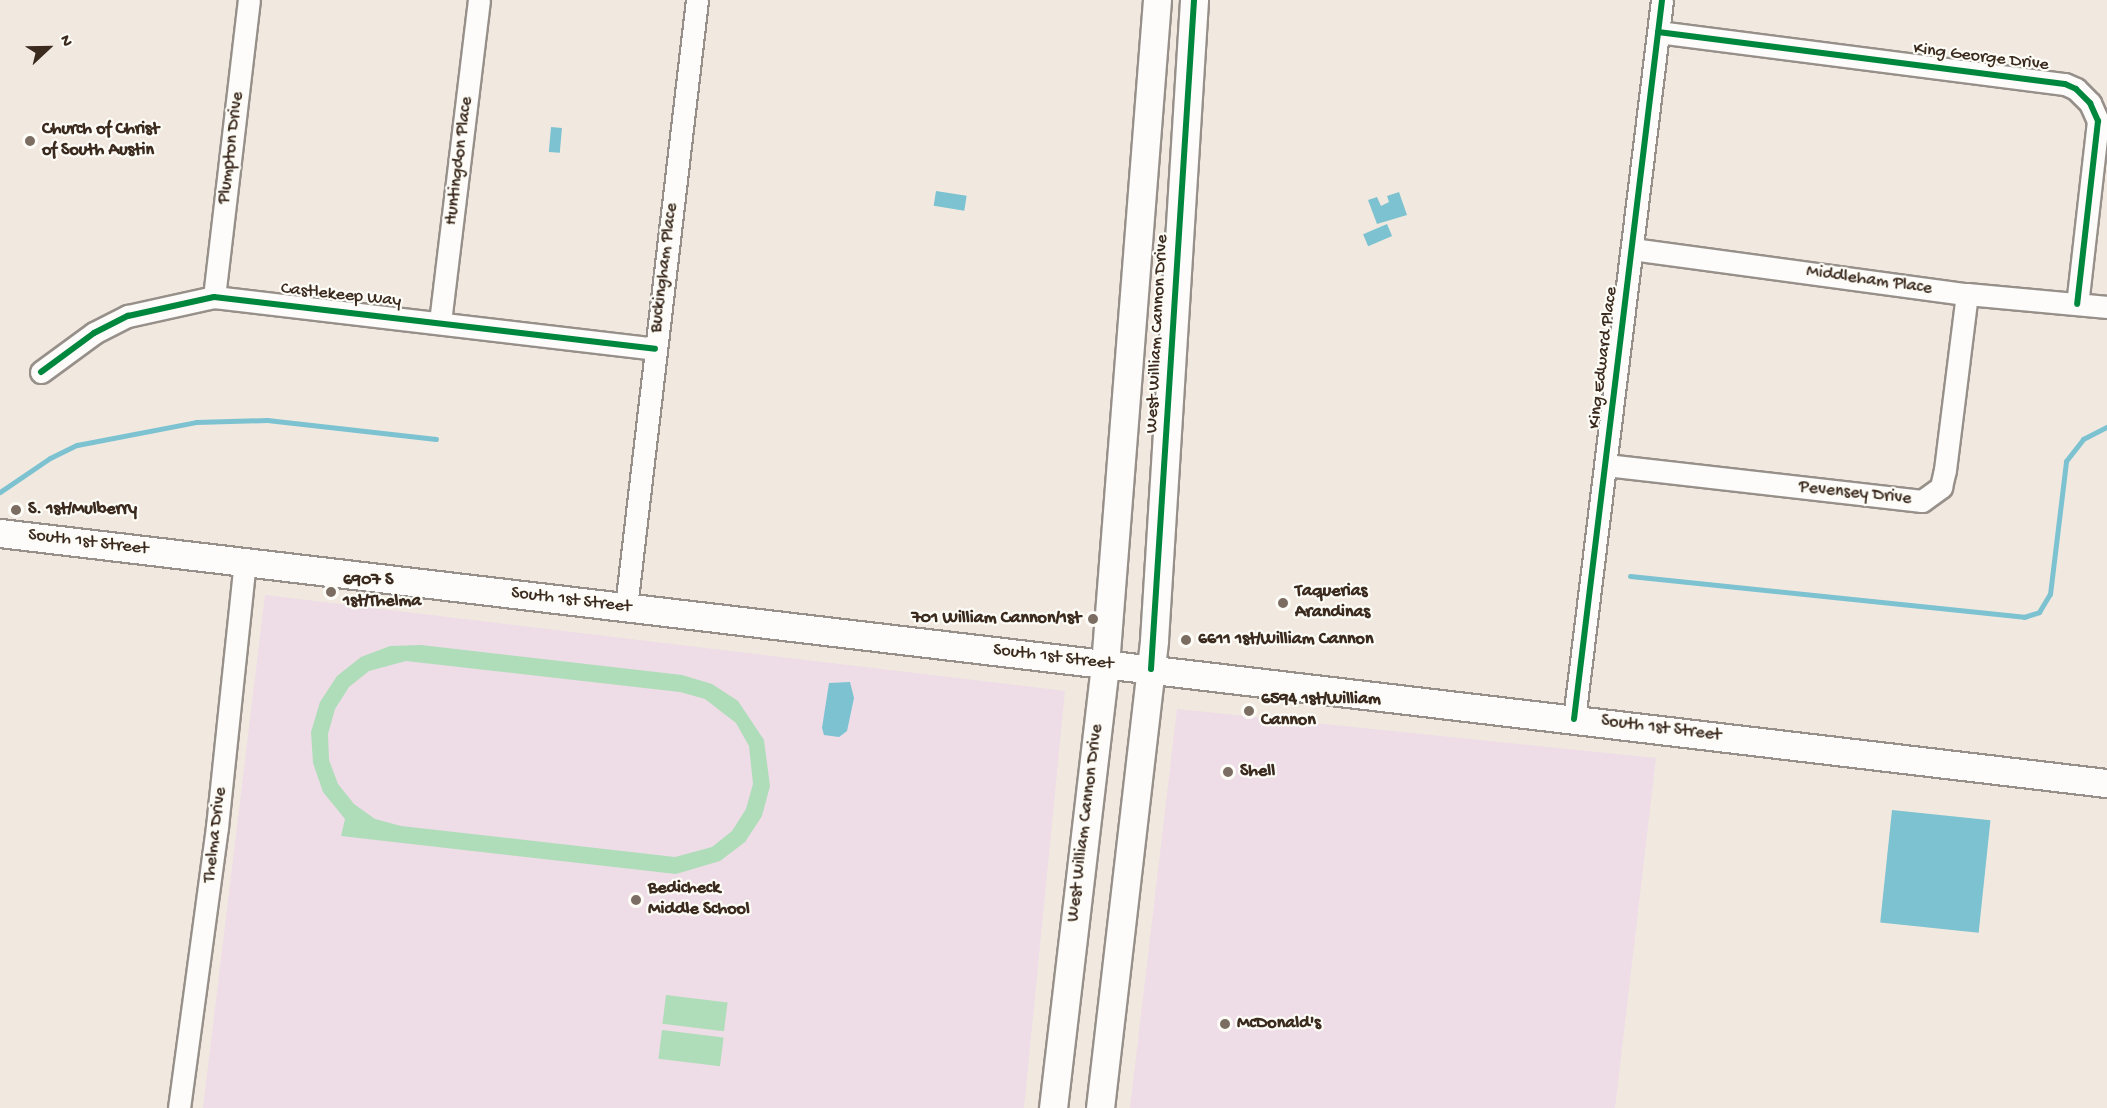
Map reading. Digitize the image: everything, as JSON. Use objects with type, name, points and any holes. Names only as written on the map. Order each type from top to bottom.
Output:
[{"type":"main road","name":"West William Cannon Drive","points":[[1053,1108],[1105,665],[1157,0]]},
{"type":"main road","name":"West William Cannon Drive","points":[[1100,1108],[1151,669],[1194,0]]},
{"type":"main road","points":[[1148,111],[1186,129]]},
{"type":"main road","name":"South 1st Street","points":[[0,533],[2107,783]]},
{"type":"street","name":"Plumpton Drive","points":[[214,297],[249,0]]},
{"type":"street","name":"Huntingdon Place","points":[[440,322],[479,0]]},
{"type":"street","name":"Buckingham Place","points":[[626,608],[697,0]]},
{"type":"street","name":"King Edward Place","points":[[1574,719],[1662,0]]},
{"type":"street","name":"King George Drive","points":[[1658,32],[2065,84],[2076,89],[2090,103],[2098,121],[2077,304]]},
{"type":"street","name":"Middleham Place","points":[[1632,249],[1967,294],[2107,307]]},
{"type":"street","name":"Pevensey Drive","points":[[1606,465],[1922,501],[1941,487],[1945,471],[1967,294]]},
{"type":"street","name":"Castlekeep Way","points":[[41,372],[113,323],[152,309],[214,297],[655,349]]},
{"type":"street","name":"Thelma Drive","points":[[179,1108],[217,827],[245,561]]},
{"type":"shaded area","name":"Bedicheck Middle School","points":[[265,595],[1065,691],[1024,1108],[203,1108]]},
{"type":"shaded area","points":[[1177,709],[1656,758],[1615,1108],[1130,1108]]},
{"type":"green space","points":[[421,645],[682,675],[712,684],[738,701],[764,740],[770,786],[762,816],[745,842],[720,861],[676,874],[341,836],[345,819],[323,792],[313,763],[311,732],[320,702],[337,676],[361,657],[390,646]],"holes":[[[406,661],[680,692],[705,699],[736,723],[749,746],[753,784],[746,809],[732,831],[712,847],[675,857],[401,826],[375,819],[354,804],[338,784],[329,760],[328,734],[335,709],[349,687],[369,671]]]},
{"type":"green space","points":[[666,995],[728,1003],[724,1031],[662,1024]]},
{"type":"green space","points":[[662,1030],[724,1038],[720,1066],[658,1059]]},
{"type":"water","points":[[551,127],[562,128],[560,153],[549,152]]},
{"type":"water","points":[[936,191],[967,196],[964,211],[934,206]]},
{"type":"water","points":[[1399,192],[1407,215],[1377,224],[1368,200],[1377,197],[1381,206],[1389,202],[1387,196]]},
{"type":"water","points":[[1387,224],[1392,236],[1368,246],[1363,234]]},
{"type":"water","points":[[850,682],[854,698],[847,731],[839,737],[824,735],[822,728],[829,683]]},
{"type":"water","points":[[1892,810],[1990,820],[1979,933],[1880,922]]},
{"type":"waterway","points":[[0,492],[50,458],[77,445],[196,422],[267,420],[436,439]]},
{"type":"waterway","points":[[1630,576],[2024,617],[2039,612],[2050,594],[2066,461],[2083,439],[2107,427]]},
{"type":"cycle path","points":[[1151,669],[1194,0]]},
{"type":"cycle path","points":[[1574,719],[1662,0]]},
{"type":"cycle path","points":[[1658,32],[2065,84],[2076,89],[2090,103],[2098,121],[2077,304]]},
{"type":"cycle path","points":[[41,372],[94,333],[128,316],[214,297],[655,349]]},
{"type":"place","name":"Church of Christ of South Austin","points":[[30,141]]},
{"type":"place","name":"S. 1st/Mulberry","points":[[16,510]]},
{"type":"place","name":"6907 S 1st/Thelma","points":[[331,592]]},
{"type":"place","name":"Taquerias Arandinas","points":[[1283,603]]},
{"type":"place","name":"701 William Cannon/1st","points":[[1093,619]]},
{"type":"place","name":"6611 1st/William Cannon","points":[[1186,640]]},
{"type":"place","name":"6594 1st/William Cannon","points":[[1249,711]]},
{"type":"place","name":"Shell","points":[[1228,772]]},
{"type":"place","name":"Bedicheck Middle School","points":[[636,900]]},
{"type":"place","name":"McDonald's","points":[[1225,1024]]}]
